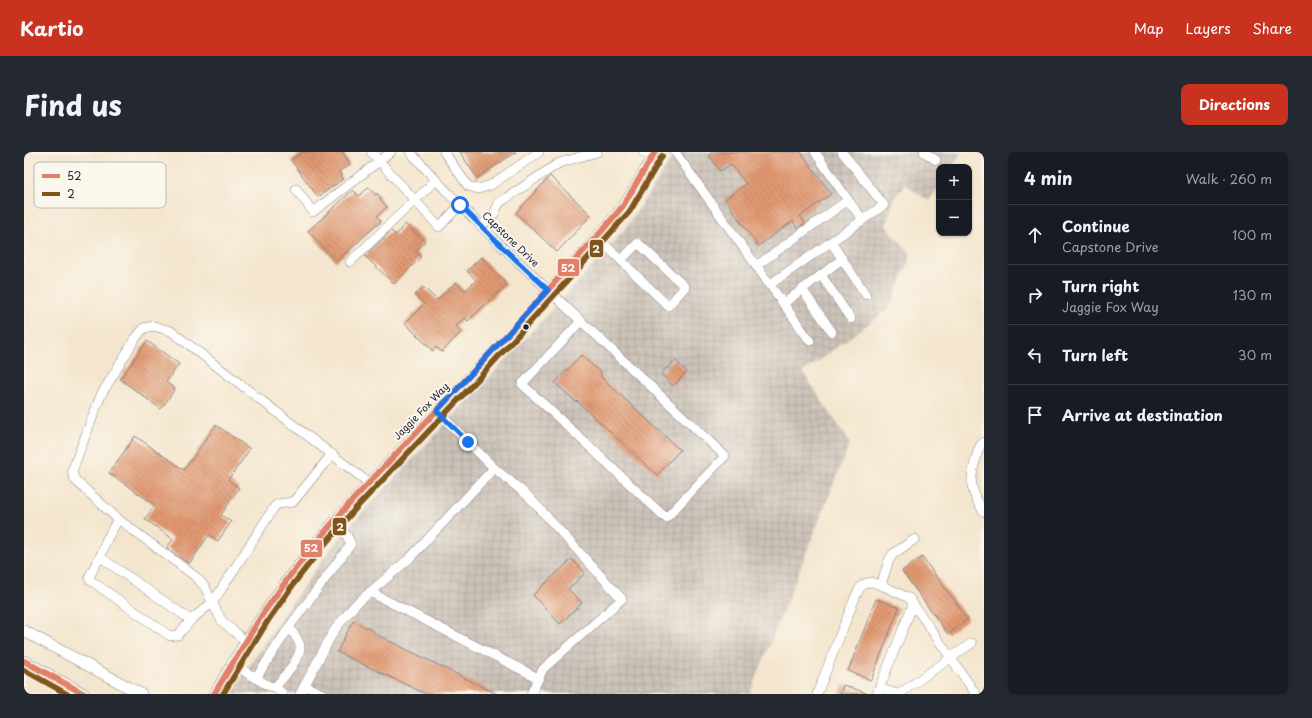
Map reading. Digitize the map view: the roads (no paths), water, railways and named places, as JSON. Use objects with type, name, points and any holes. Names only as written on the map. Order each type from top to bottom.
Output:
[{"type":"main road","points":[[24,632],[141,694]]},
{"type":"main road","points":[[24,661],[84,694]]},
{"type":"street","points":[[371,152],[439,227],[460,205]]},
{"type":"street","points":[[296,189],[313,212],[391,152]]},
{"type":"street","name":"Capstone Drive","points":[[410,152],[481,226],[725,456],[666,518],[522,384],[581,321]]},
{"type":"street","points":[[444,152],[468,186],[478,189],[491,184],[538,152]]},
{"type":"street","points":[[481,226],[494,214],[499,203],[559,163],[596,152]]},
{"type":"street","points":[[643,152],[654,155]]},
{"type":"street","points":[[675,152],[810,341]]},
{"type":"street","points":[[815,152],[863,220]]},
{"type":"street","points":[[770,285],[884,205],[842,152]]},
{"type":"street","points":[[924,152],[936,160]]},
{"type":"street","name":"Jaggie Fox Way","points":[[214,694],[245,641],[294,569],[333,522],[597,237],[623,206],[654,155]]},
{"type":"street","points":[[350,262],[436,180]]},
{"type":"street","points":[[756,266],[848,200]]},
{"type":"street","points":[[597,237],[668,306],[685,287],[638,243],[621,260]]},
{"type":"street","points":[[831,242],[866,295]]},
{"type":"street","points":[[783,304],[842,259]]},
{"type":"street","points":[[821,275],[851,319]]},
{"type":"street","points":[[802,289],[832,332]]},
{"type":"street","points":[[245,641],[222,620],[205,587],[196,577],[118,519],[75,480],[72,472],[101,395],[135,339],[144,328],[154,326],[171,331],[369,483]]},
{"type":"street","points":[[437,411],[494,468],[528,496],[622,599],[542,668],[531,694]]},
{"type":"street","points":[[984,442],[979,446],[971,475],[973,491],[984,512]]},
{"type":"street","points":[[118,519],[90,574],[90,580],[170,636],[178,634],[191,620],[213,602],[275,506],[278,504],[293,502],[332,454]]},
{"type":"street","points":[[323,694],[302,690],[335,629],[355,605],[410,558],[494,468]]},
{"type":"street","points":[[250,675],[258,675],[289,627],[351,544],[347,536],[333,522]]},
{"type":"street","points":[[880,585],[893,554],[915,539]]},
{"type":"street","points":[[100,557],[191,620]]},
{"type":"street","points":[[817,694],[860,588],[864,584],[871,582],[909,598],[976,694]]},
{"type":"street","points":[[370,592],[538,678]]},
{"type":"street","points":[[913,604],[878,691],[898,694],[972,643]]},
{"type":"street","points":[[275,687],[293,664],[300,648],[299,643],[289,627]]},
{"type":"street","points":[[232,662],[250,675],[269,686],[275,687],[283,694]]}]
